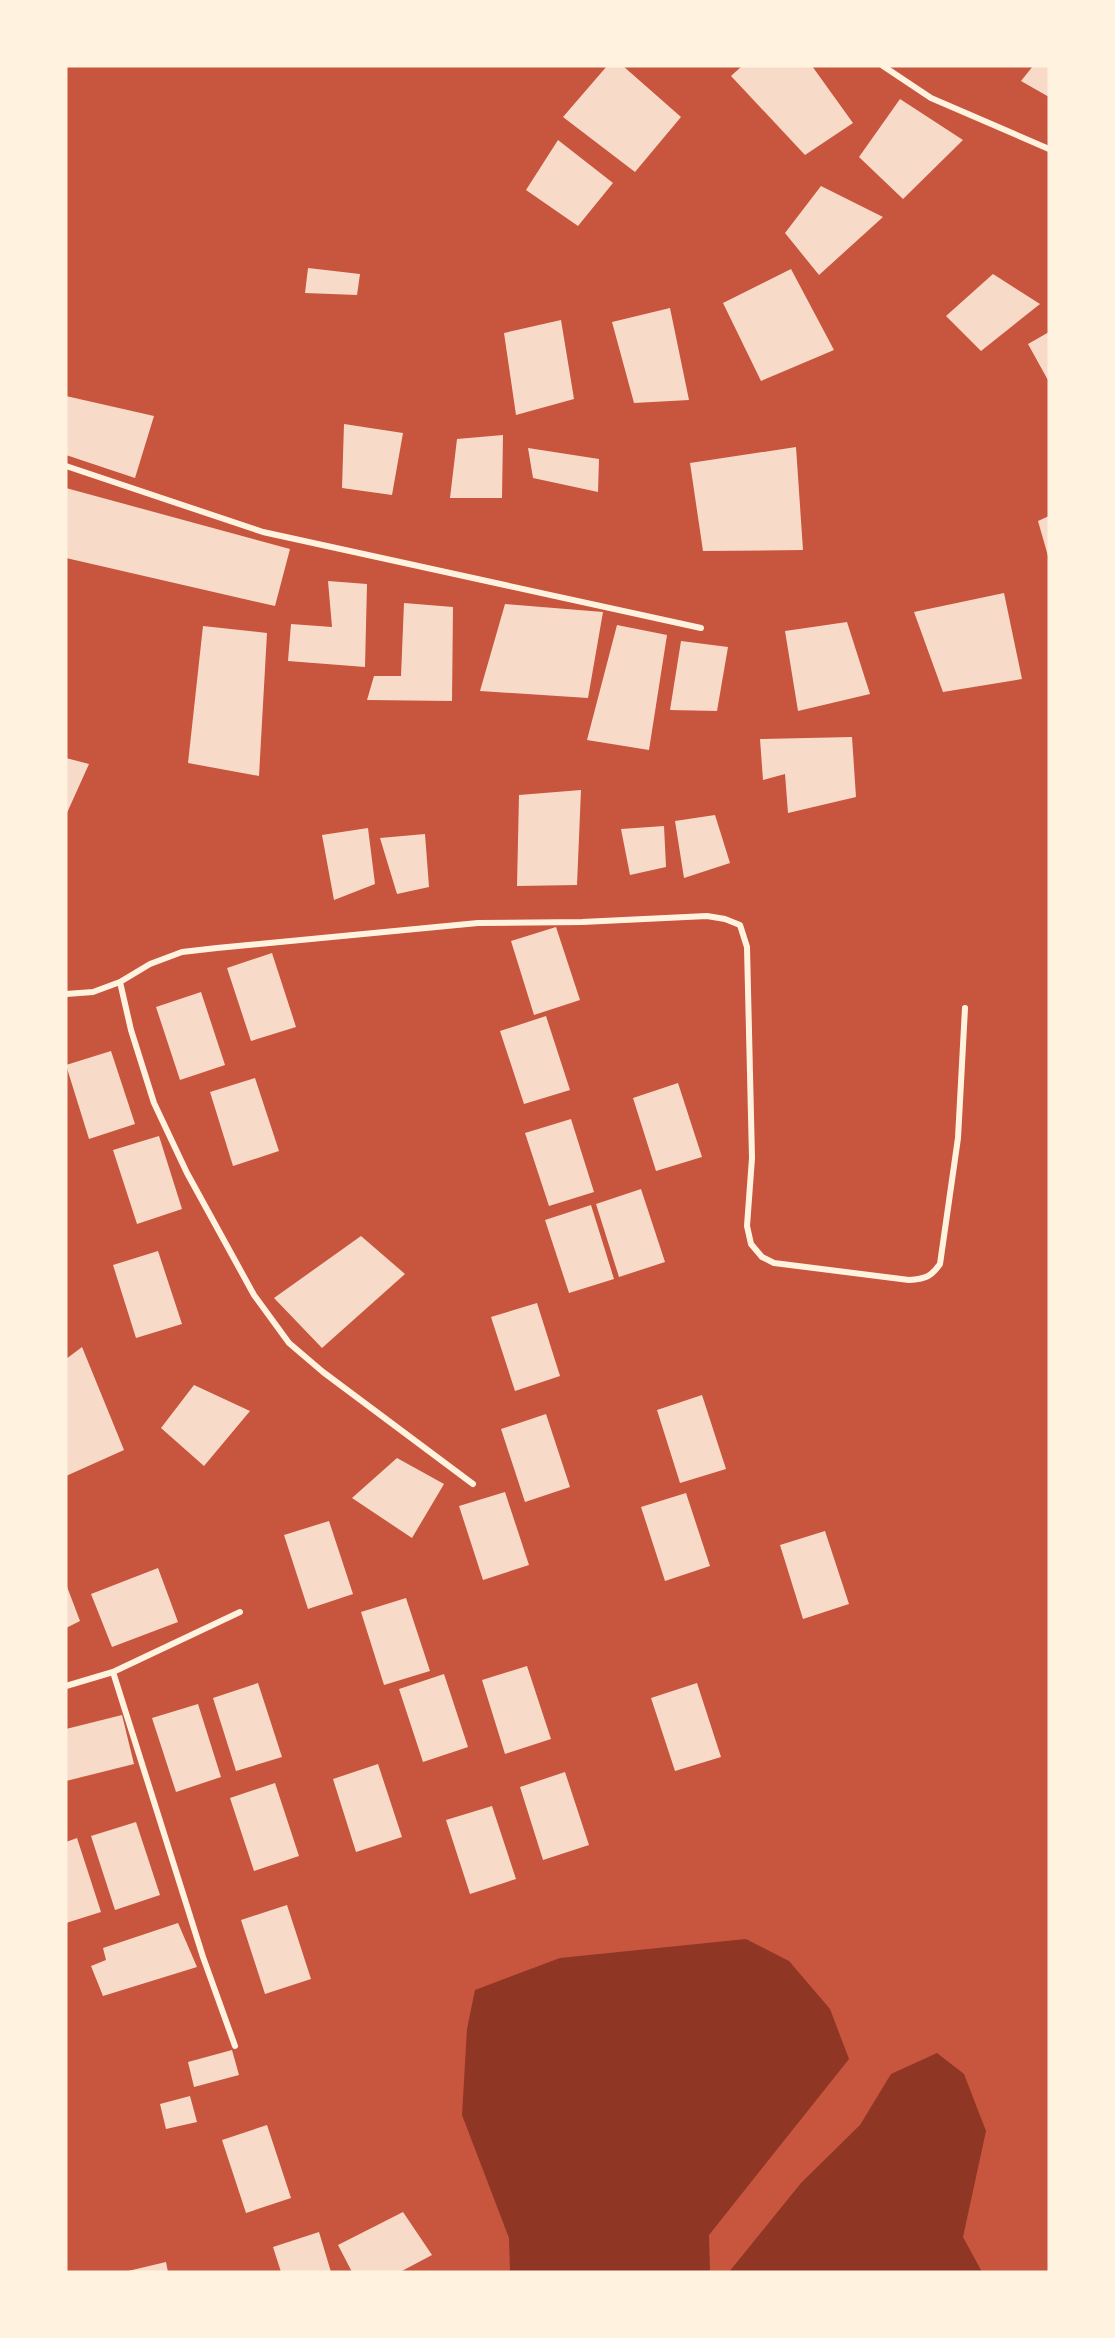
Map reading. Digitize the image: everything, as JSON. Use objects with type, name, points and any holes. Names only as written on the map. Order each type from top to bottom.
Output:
[{"type":"street","points":[[883,66],[931,98],[1049,149]]},
{"type":"street","points":[[66,466],[263,532],[701,628]]},
{"type":"street","points":[[66,993],[93,992],[120,982],[150,964],[182,952],[217,948],[478,923],[582,922],[707,916],[726,919],[741,925],[747,947],[752,1158],[747,1226],[751,1244],[762,1257],[774,1263],[909,1280],[932,1275],[940,1264],[958,1138],[965,1008]]},
{"type":"street","points":[[120,982],[131,1030],[154,1103],[187,1173],[254,1294],[289,1342],[323,1372],[473,1484]]},
{"type":"street","points":[[66,1686],[113,1672],[240,1612]]},
{"type":"street","points":[[113,1672],[203,1957],[235,2046]]},
{"type":"shaded area","points":[[746,1939],[789,1961],[830,2009],[849,2059],[709,2235],[710,2272],[510,2272],[509,2238],[462,2115],[467,2029],[475,1990],[560,1958]]},
{"type":"shaded area","points":[[937,2053],[964,2074],[986,2131],[963,2237],[982,2272],[729,2272],[801,2183],[860,2125],[891,2074]]},
{"type":"building","points":[[607,66],[623,66],[681,117],[635,172],[563,117]]},
{"type":"building","points":[[742,66],[812,66],[853,123],[805,155],[731,76]]},
{"type":"building","points":[[1033,66],[1049,66],[1049,97],[1021,81]]},
{"type":"building","points":[[900,99],[963,140],[903,199],[859,157]]},
{"type":"building","points":[[558,140],[613,183],[578,226],[526,190]]},
{"type":"building","points":[[821,186],[883,217],[819,275],[785,233]]},
{"type":"building","points":[[308,268],[360,274],[357,295],[305,293]]},
{"type":"building","points":[[791,269],[834,350],[761,381],[723,303]]},
{"type":"building","points":[[993,274],[1040,304],[981,351],[946,316]]},
{"type":"building","points":[[670,308],[689,400],[634,403],[612,322]]},
{"type":"building","points":[[561,320],[574,399],[516,415],[504,333]]},
{"type":"building","points":[[1049,332],[1049,382],[1028,344]]},
{"type":"building","points":[[66,396],[154,416],[135,478],[66,455]]},
{"type":"building","points":[[344,424],[403,433],[392,495],[342,488]]},
{"type":"building","points":[[503,435],[502,498],[450,498],[457,439]]},
{"type":"building","points":[[796,447],[803,550],[703,551],[690,463]]},
{"type":"building","points":[[528,448],[599,459],[598,492],[533,478]]},
{"type":"building","points":[[66,488],[290,549],[275,606],[66,558]]},
{"type":"building","points":[[1049,516],[1049,556],[1048,556],[1038,521]]},
{"type":"building","points":[[328,581],[367,584],[365,667],[288,661],[291,624],[332,627]]},
{"type":"building","points":[[1004,593],[1022,679],[943,692],[914,612]]},
{"type":"building","points":[[404,603],[453,607],[452,701],[367,700],[374,676],[401,676]]},
{"type":"building","points":[[505,604],[603,612],[588,698],[480,691]]},
{"type":"building","points":[[847,622],[870,694],[798,711],[785,631]]},
{"type":"building","points":[[617,625],[667,635],[649,750],[587,740]]},
{"type":"building","points":[[203,626],[267,633],[259,776],[188,763]]},
{"type":"building","points":[[681,641],[728,647],[717,711],[670,710]]},
{"type":"building","points":[[852,737],[856,797],[788,813],[785,774],[763,780],[760,739]]},
{"type":"building","points":[[66,758],[89,764],[66,815]]},
{"type":"building","points":[[581,790],[577,885],[517,886],[519,795]]},
{"type":"building","points":[[715,815],[730,863],[684,878],[675,821]]},
{"type":"building","points":[[664,826],[666,867],[630,875],[621,829]]},
{"type":"building","points":[[368,828],[375,884],[334,900],[322,835]]},
{"type":"building","points":[[425,834],[429,887],[397,894],[380,838]]},
{"type":"building","points":[[556,927],[580,1000],[534,1015],[511,941]]},
{"type":"building","points":[[272,953],[296,1027],[251,1041],[227,968]]},
{"type":"building","points":[[201,992],[225,1065],[180,1080],[156,1007]]},
{"type":"building","points":[[546,1016],[570,1090],[524,1104],[500,1031]]},
{"type":"building","points":[[111,1051],[135,1124],[89,1139],[66,1065]]},
{"type":"building","points":[[255,1078],[279,1151],[233,1166],[210,1092]]},
{"type":"building","points":[[678,1083],[702,1157],[656,1171],[633,1098]]},
{"type":"building","points":[[571,1119],[594,1192],[549,1206],[525,1133]]},
{"type":"building","points":[[159,1136],[182,1209],[137,1224],[113,1150]]},
{"type":"building","points":[[641,1189],[665,1262],[619,1277],[596,1204]]},
{"type":"building","points":[[591,1205],[614,1279],[569,1293],[545,1220]]},
{"type":"building","points":[[361,1236],[405,1274],[322,1348],[274,1298]]},
{"type":"building","points":[[158,1251],[182,1324],[136,1338],[113,1265]]},
{"type":"building","points":[[537,1303],[560,1376],[515,1391],[491,1317]]},
{"type":"building","points":[[82,1347],[124,1450],[66,1476],[66,1359]]},
{"type":"building","points":[[194,1385],[250,1411],[204,1466],[161,1428]]},
{"type":"building","points":[[702,1395],[726,1469],[680,1483],[657,1410]]},
{"type":"building","points":[[546,1414],[570,1487],[525,1502],[501,1429]]},
{"type":"building","points":[[397,1458],[444,1484],[412,1538],[352,1498]]},
{"type":"building","points":[[505,1492],[529,1565],[483,1580],[459,1506]]},
{"type":"building","points":[[686,1493],[710,1566],[665,1581],[641,1507]]},
{"type":"building","points":[[329,1521],[353,1594],[308,1609],[284,1535]]},
{"type":"building","points":[[825,1531],[849,1604],[803,1619],[780,1545]]},
{"type":"building","points":[[158,1568],[178,1622],[112,1647],[91,1594]]},
{"type":"building","points":[[66,1584],[80,1621],[66,1628]]},
{"type":"building","points":[[406,1598],[430,1671],[384,1685],[361,1612]]},
{"type":"building","points":[[527,1666],[551,1739],[505,1754],[482,1680]]},
{"type":"building","points":[[444,1674],[468,1747],[423,1762],[399,1689]]},
{"type":"building","points":[[258,1683],[282,1757],[236,1771],[213,1698]]},
{"type":"building","points":[[697,1683],[721,1757],[675,1771],[651,1698]]},
{"type":"building","points":[[198,1704],[221,1777],[176,1792],[152,1718]]},
{"type":"building","points":[[122,1715],[134,1764],[66,1781],[66,1729]]},
{"type":"building","points":[[378,1764],[402,1837],[356,1852],[333,1779]]},
{"type":"building","points":[[565,1772],[589,1845],[543,1860],[520,1787]]},
{"type":"building","points":[[275,1783],[299,1856],[254,1871],[230,1798]]},
{"type":"building","points":[[492,1806],[516,1879],[470,1894],[446,1820]]},
{"type":"building","points":[[136,1822],[160,1895],[115,1910],[91,1836]]},
{"type":"building","points":[[77,1838],[101,1912],[66,1923],[66,1842]]},
{"type":"building","points":[[287,1905],[311,1979],[265,1994],[241,1920]]},
{"type":"building","points":[[178,1923],[197,1967],[103,1996],[91,1966],[106,1960],[103,1948]]},
{"type":"building","points":[[232,2050],[239,2075],[194,2087],[188,2062]]},
{"type":"building","points":[[190,2096],[197,2122],[166,2129],[160,2104]]},
{"type":"building","points":[[267,2125],[291,2198],[246,2213],[222,2140]]},
{"type":"building","points":[[403,2212],[432,2255],[400,2272],[352,2272],[338,2245]]},
{"type":"building","points":[[319,2232],[331,2272],[281,2272],[273,2247]]},
{"type":"building","points":[[166,2262],[168,2272],[128,2272],[128,2271]]}]
